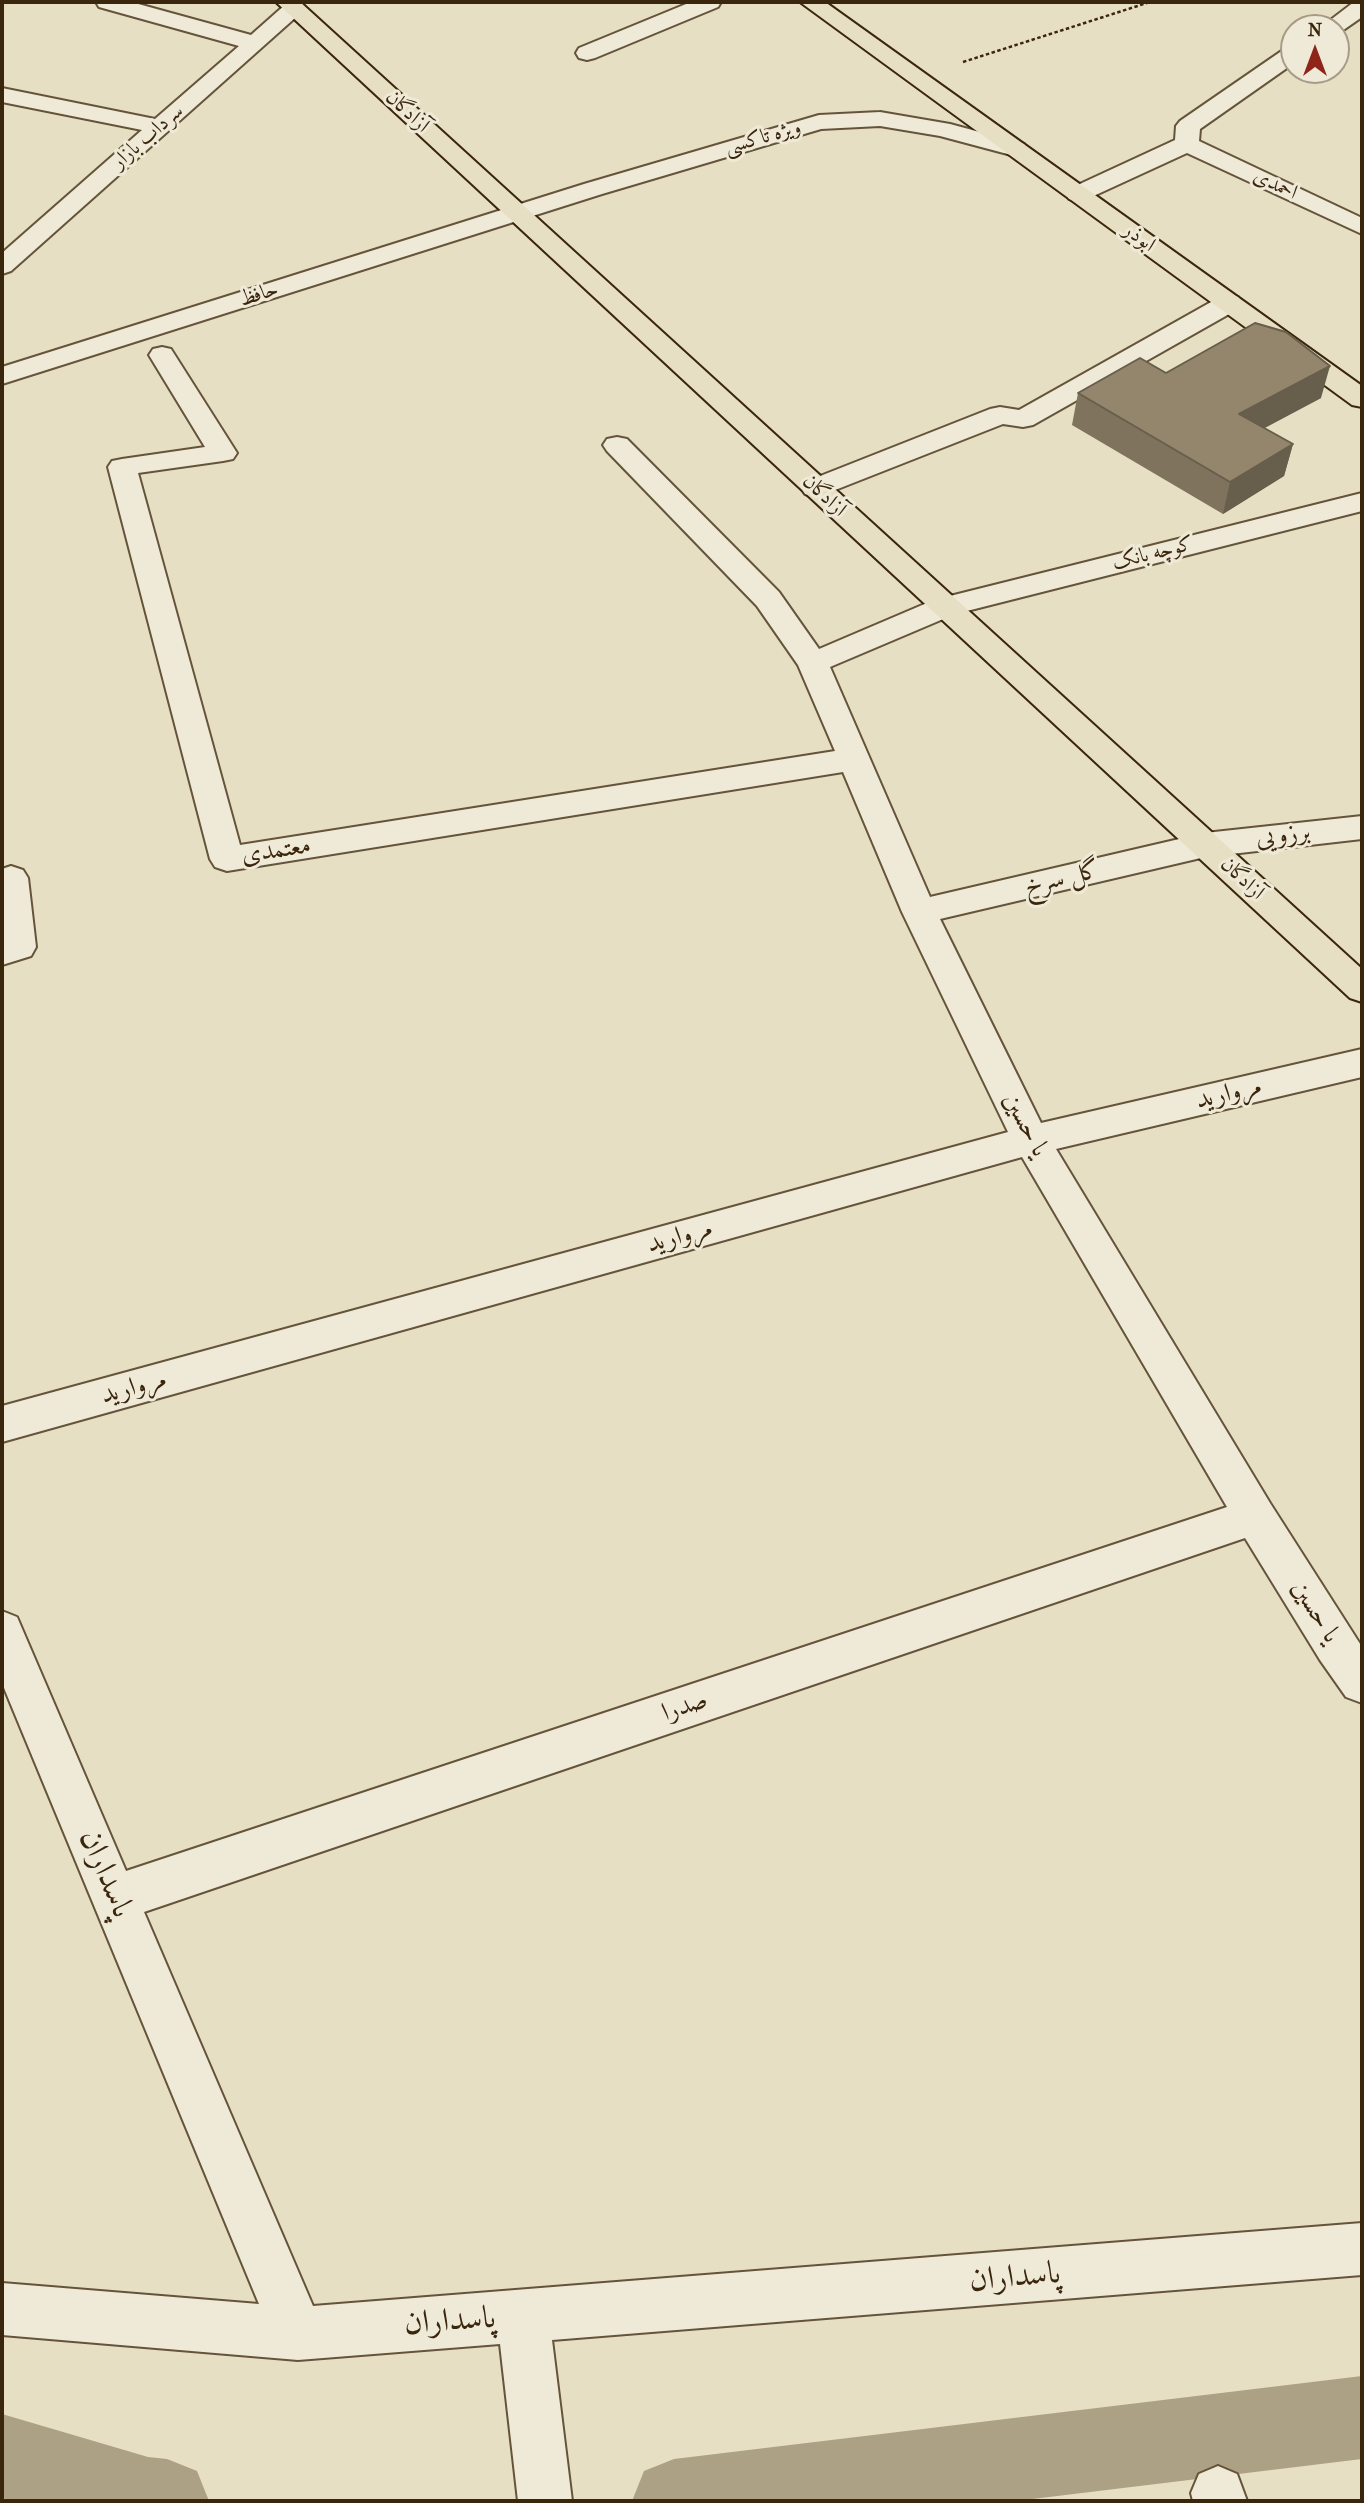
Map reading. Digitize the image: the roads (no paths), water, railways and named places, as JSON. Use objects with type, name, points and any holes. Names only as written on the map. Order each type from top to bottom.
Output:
[{"type":"main road","name":"ابوذر","points":[[811,2],[1362,399]]},
{"type":"main road","name":"آزادگان","points":[[290,5],[1362,989]]},
{"type":"street","points":[[107,2],[255,43]]},
{"type":"street","points":[[586,53],[710,2]]},
{"type":"street","name":"سرداب بازار","points":[[2,266],[255,43],[290,5]]},
{"type":"street","points":[[1078,194],[1187,144],[1188,126],[1280,63]]},
{"type":"street","points":[[2,95],[160,127]]},
{"type":"street","name":"ویژه تاکسی","points":[[516,214],[819,122],[880,119],[942,129],[1015,149]]},
{"type":"street","name":"احمدی","points":[[1187,144],[1362,227]]},
{"type":"street","name":"حافظ","points":[[2,376],[516,214]]},
{"type":"street","points":[[815,488],[1000,415],[1023,419],[1229,303]]},
{"type":"street","name":"معتمدی","points":[[163,355],[223,453],[122,467],[227,859],[855,760]]},
{"type":"street","name":"یا حسین","points":[[617,445],[768,599],[813,663],[919,912],[1031,1140],[1255,1516],[1335,1646],[1362,1682]]},
{"type":"street","name":"کوچه بانک","points":[[945,607],[1362,502]]},
{"type":"street","points":[[813,663],[945,607]]},
{"type":"street","name":"برزویی","points":[[1205,845],[1362,827]]},
{"type":"street","name":"گل سرخ","points":[[919,912],[1205,845]]},
{"type":"street","points":[[2,951],[19,947],[11,878]]},
{"type":"street","name":"مروارید","points":[[2,1424],[1031,1140],[1362,1063]]},
{"type":"street","name":"صدرا","points":[[115,1898],[1255,1516]]},
{"type":"street","name":"پاسداران","points":[[5,1648],[115,1898],[298,2334],[1362,2249]]},
{"type":"street","points":[[2,2309],[298,2334]]},
{"type":"street","points":[[523,2317],[545,2501]]},
{"type":"waterway","points":[[674,2501],[1362,2417]]},
{"type":"waterway","points":[[2,2456],[148,2499],[167,2501]]}]
